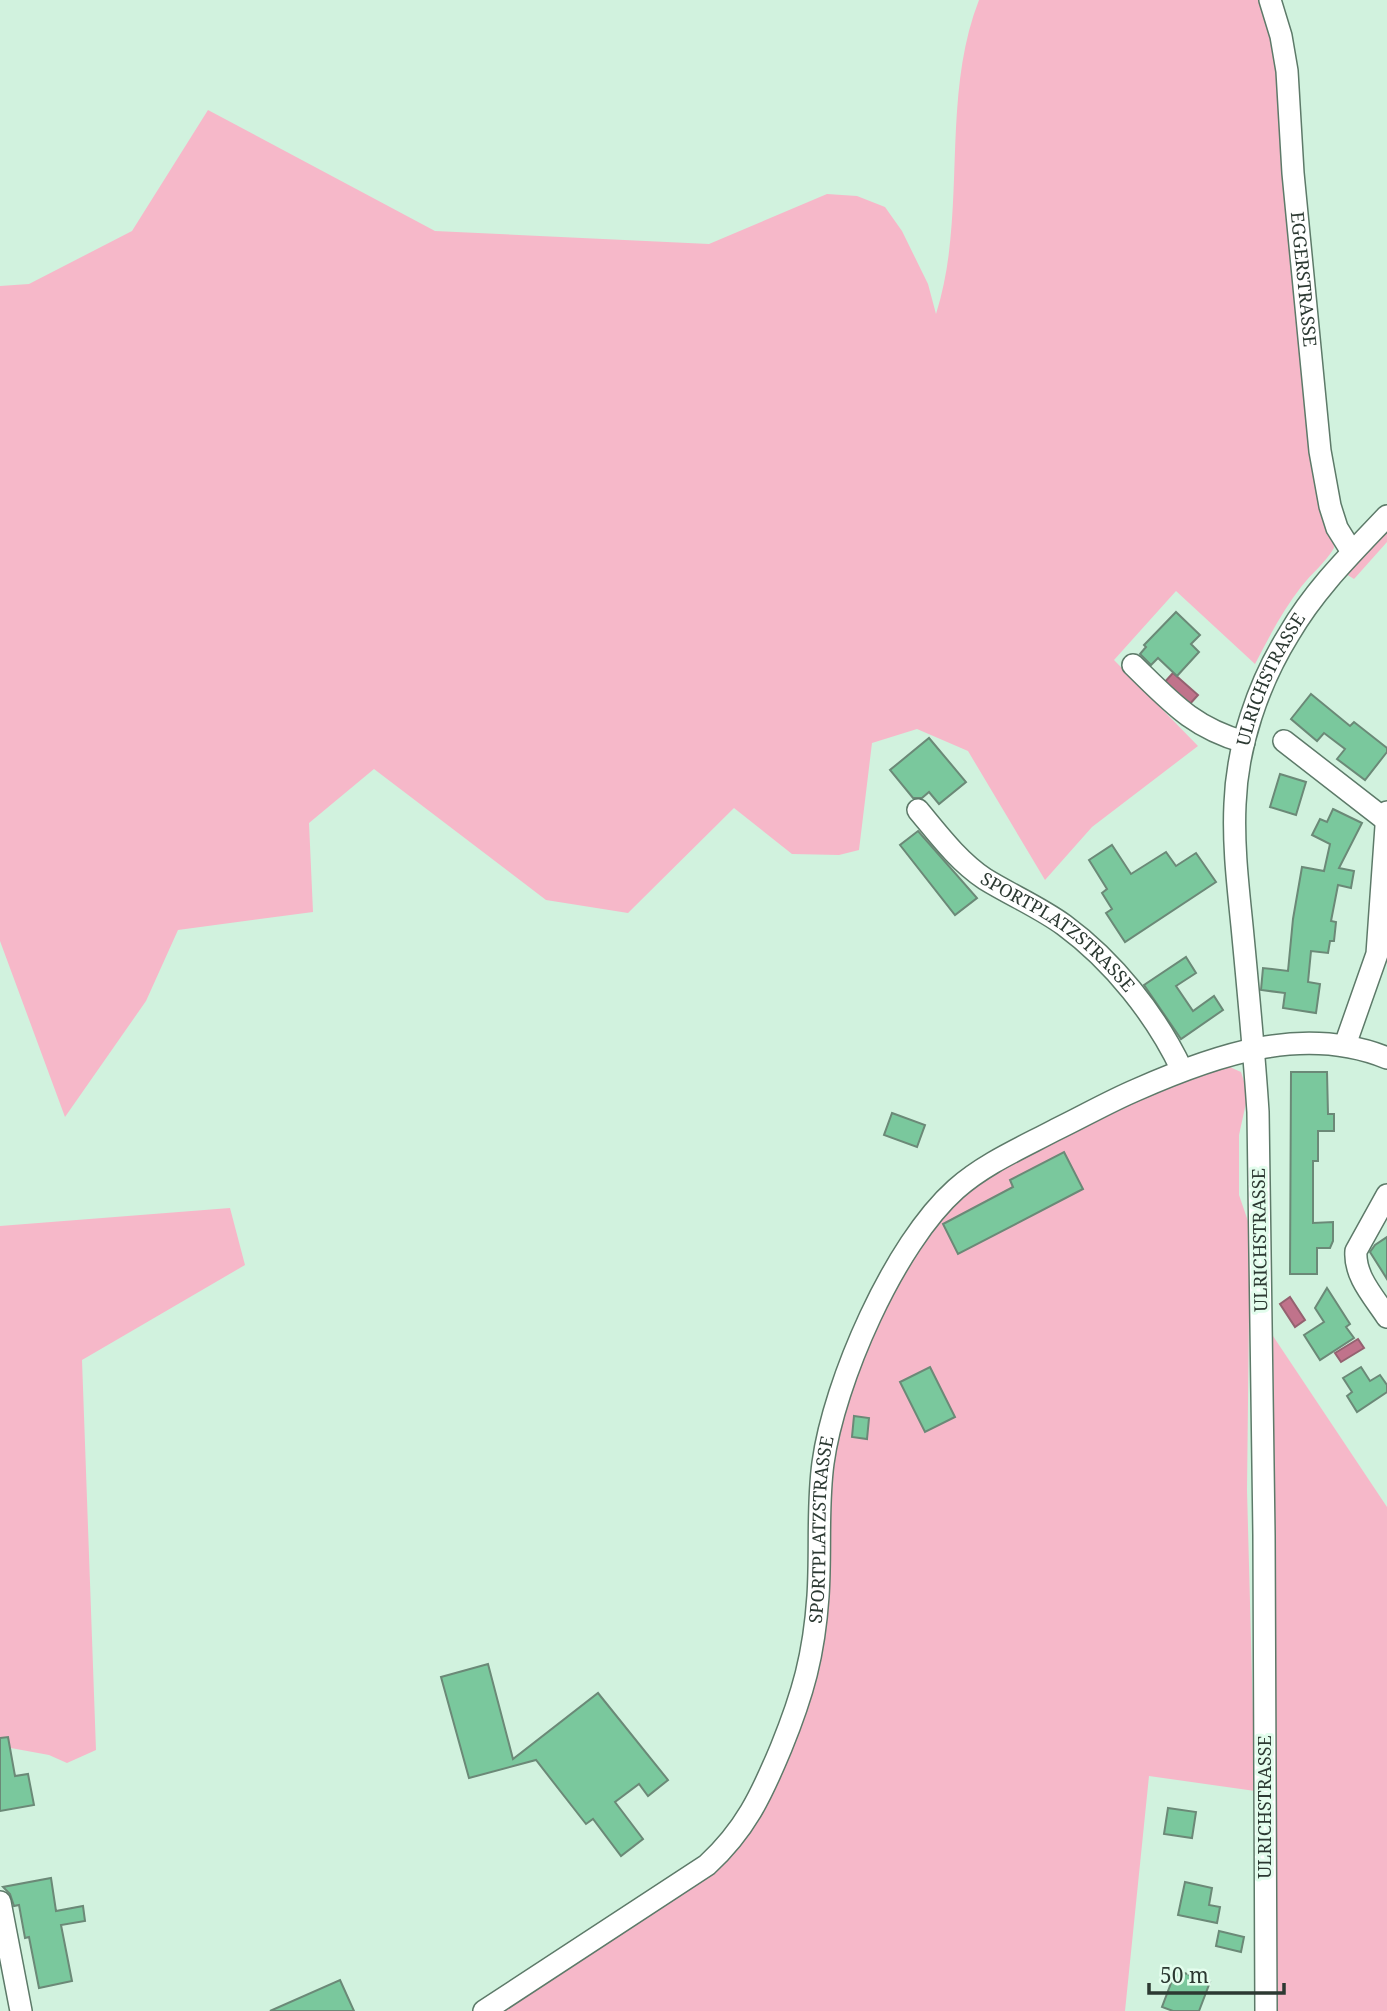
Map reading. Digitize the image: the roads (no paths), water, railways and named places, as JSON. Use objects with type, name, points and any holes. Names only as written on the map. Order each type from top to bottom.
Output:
[{"type":"street","name":"EGGERSTRASSE","points":[[1270,0],[1281,36],[1287,72],[1293,173],[1320,451],[1327,494],[1337,527],[1352,552]]},
{"type":"street","name":"ULRICHSTRASSE","points":[[1266,2011],[1264,1535],[1258,1112],[1235,845],[1235,804],[1244,742],[1271,667],[1288,634],[1320,589],[1387,516]]},
{"type":"street","points":[[1133,665],[1192,720],[1207,729],[1244,742]]},
{"type":"street","points":[[1284,741],[1387,820]]},
{"type":"street","name":"SPORTPLATZSTRASSE","points":[[918,810],[966,864],[986,879],[1037,907],[1087,943],[1124,982],[1148,1014],[1182,1070]]},
{"type":"street","points":[[1345,1045],[1377,954],[1387,812]]},
{"type":"street","name":"SPORTPLATZSTRASSE","points":[[484,2011],[707,1864],[728,1845],[761,1795],[808,1674],[818,1595],[823,1465],[840,1393],[884,1287],[935,1210],[974,1174],[1128,1093],[1182,1070],[1224,1056],[1301,1042],[1345,1045],[1387,1058]]},
{"type":"street","points":[[1387,1195],[1356,1251],[1355,1261],[1359,1273],[1387,1317]]},
{"type":"street","points":[[0,1902],[21,2011]]}]
